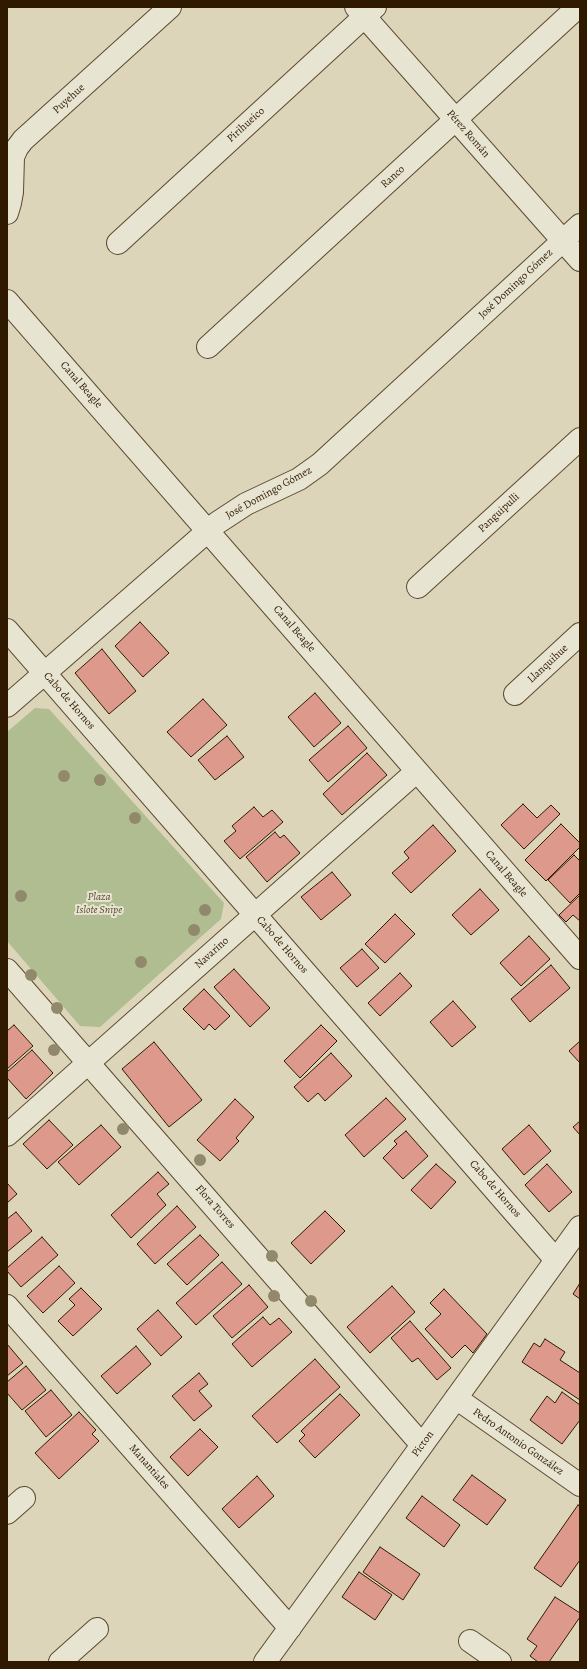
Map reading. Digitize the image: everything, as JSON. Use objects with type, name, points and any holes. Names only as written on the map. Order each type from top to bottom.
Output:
[{"type":"street","name":"Puyehue","points":[[7,212],[12,192],[13,157],[17,148],[170,7]]},
{"type":"street","name":"Ranco","points":[[208,347],[578,7]]},
{"type":"street","name":"Pérez Román","points":[[365,10],[456,120],[580,260]]},
{"type":"street","name":"Pirihueico","points":[[118,242],[365,10]]},
{"type":"street","name":"José Domingo Gómez","points":[[7,706],[207,531],[228,515],[246,504],[299,479],[320,464],[580,225]]},
{"type":"street","name":"Canal Beagle","points":[[7,301],[580,958]]},
{"type":"street","name":"Panguipulli","points":[[418,587],[580,439]]},
{"type":"street","name":"Cabo de Hornos","points":[[7,630],[556,1260]]},
{"type":"street","name":"Llanquihue","points":[[515,694],[580,634]]},
{"type":"street","name":"Navarino","points":[[7,1136],[417,770]]},
{"type":"street","name":"Flora Torres","points":[[7,970],[422,1445]]},
{"type":"street","name":"Picton","points":[[266,1662],[580,1227]]},
{"type":"street","name":"Manantiales","points":[[7,1306],[290,1628]]},
{"type":"street","name":"Pedro Antonio González","points":[[456,1398],[580,1485]]},
{"type":"street","points":[[7,1513],[24,1498]]},
{"type":"street","points":[[60,1662],[97,1629]]},
{"type":"street","points":[[470,1641],[500,1662]]},
{"type":"green space","name":"Plaza Islote Snipe","points":[[35,708],[49,709],[224,903],[221,919],[100,1027],[80,1026],[7,941],[7,732]]},
{"type":"building","points":[[140,622],[169,653],[143,677],[115,646]]},
{"type":"building","points":[[102,649],[136,691],[109,714],[75,673]]},
{"type":"building","points":[[315,693],[341,723],[314,747],[288,717]]},
{"type":"building","points":[[203,699],[227,725],[191,757],[167,732]]},
{"type":"building","points":[[348,726],[367,748],[328,782],[309,760]]},
{"type":"building","points":[[227,736],[244,757],[215,780],[198,760]]},
{"type":"building","points":[[367,753],[387,775],[342,815],[323,794]]},
{"type":"building","points":[[523,804],[537,818],[551,805],[560,814],[524,849],[501,825]]},
{"type":"building","points":[[254,807],[263,817],[272,810],[283,822],[240,859],[224,841],[236,831],[232,826]]},
{"type":"building","points":[[561,824],[580,843],[580,847],[546,881],[525,860]]},
{"type":"building","points":[[433,825],[456,851],[411,893],[392,873],[409,858],[404,852]]},
{"type":"building","points":[[275,832],[280,838],[284,835],[300,853],[267,882],[246,857]]},
{"type":"building","points":[[574,855],[580,861],[580,893],[570,903],[548,880]]},
{"type":"building","points":[[332,872],[351,895],[321,920],[301,897]]},
{"type":"building","points":[[480,889],[499,910],[471,935],[452,915]]},
{"type":"building","points":[[580,895],[580,921],[573,915],[566,922],[559,915]]},
{"type":"building","points":[[395,914],[415,934],[385,963],[365,944]]},
{"type":"building","points":[[529,936],[550,959],[521,986],[500,963]]},
{"type":"building","points":[[362,949],[379,968],[357,987],[340,968]]},
{"type":"building","points":[[551,965],[570,988],[530,1022],[511,999]]},
{"type":"building","points":[[234,969],[270,1008],[250,1027],[214,987]]},
{"type":"building","points":[[400,973],[412,986],[380,1016],[368,1003]]},
{"type":"building","points":[[204,989],[230,1016],[215,1030],[209,1024],[204,1030],[183,1009]]},
{"type":"building","points":[[453,1001],[476,1027],[452,1047],[430,1022]]},
{"type":"building","points":[[14,1025],[33,1046],[7,1069],[7,1031]]},
{"type":"building","points":[[321,1025],[337,1041],[300,1078],[284,1061]]},
{"type":"building","points":[[580,1041],[580,1063],[569,1051]]},
{"type":"building","points":[[154,1042],[202,1100],[169,1127],[122,1069]]},
{"type":"building","points":[[32,1050],[53,1073],[26,1099],[7,1078],[7,1072]]},
{"type":"building","points":[[331,1053],[352,1076],[325,1101],[318,1093],[308,1102],[294,1087]]},
{"type":"building","points":[[386,1098],[406,1119],[364,1157],[345,1135]]},
{"type":"building","points":[[235,1099],[254,1117],[236,1138],[239,1141],[220,1161],[197,1140]]},
{"type":"building","points":[[49,1120],[73,1145],[47,1169],[23,1144]]},
{"type":"building","points":[[580,1121],[580,1135],[573,1127]]},
{"type":"building","points":[[101,1125],[121,1147],[79,1185],[58,1162]]},
{"type":"building","points":[[529,1125],[551,1151],[524,1175],[502,1149]]},
{"type":"building","points":[[406,1131],[428,1156],[403,1179],[383,1158],[397,1144],[394,1141]]},
{"type":"building","points":[[436,1164],[456,1182],[431,1209],[411,1190]]},
{"type":"building","points":[[547,1164],[572,1192],[549,1212],[525,1185]]},
{"type":"building","points":[[158,1172],[169,1184],[157,1194],[166,1205],[131,1238],[111,1215]]},
{"type":"building","points":[[7,1183],[17,1194],[7,1203]]},
{"type":"building","points":[[177,1206],[196,1227],[155,1264],[137,1244]]},
{"type":"building","points":[[325,1211],[345,1231],[311,1264],[291,1243]]},
{"type":"building","points":[[16,1212],[32,1231],[7,1252],[7,1219]]},
{"type":"building","points":[[200,1235],[219,1255],[187,1285],[167,1264]]},
{"type":"building","points":[[42,1237],[58,1255],[21,1287],[7,1271],[7,1268]]},
{"type":"building","points":[[222,1262],[242,1284],[196,1325],[176,1303]]},
{"type":"building","points":[[59,1266],[75,1283],[43,1313],[27,1296]]},
{"type":"building","points":[[580,1283],[580,1299],[573,1294]]},
{"type":"building","points":[[249,1285],[268,1307],[232,1338],[213,1316]]},
{"type":"building","points":[[392,1286],[415,1312],[370,1353],[347,1327]]},
{"type":"building","points":[[81,1288],[102,1309],[73,1336],[58,1321],[75,1305],[69,1299]]},
{"type":"building","points":[[444,1289],[487,1334],[473,1353],[465,1345],[452,1358],[425,1329],[441,1314],[430,1303]]},
{"type":"building","points":[[158,1310],[182,1337],[161,1356],[137,1329]]},
{"type":"building","points":[[263,1317],[270,1325],[279,1318],[292,1332],[252,1367],[232,1344]]},
{"type":"building","points":[[410,1321],[451,1368],[437,1380],[418,1358],[412,1362],[391,1338]]},
{"type":"building","points":[[545,1339],[565,1352],[560,1360],[580,1373],[580,1400],[522,1362],[534,1343],[540,1347]]},
{"type":"building","points":[[7,1344],[23,1363],[7,1376]]},
{"type":"building","points":[[136,1346],[151,1364],[117,1394],[101,1376]]},
{"type":"building","points":[[315,1359],[340,1387],[277,1443],[252,1416]]},
{"type":"building","points":[[26,1366],[46,1390],[22,1410],[7,1393],[7,1382]]},
{"type":"building","points":[[199,1373],[208,1384],[199,1391],[212,1406],[194,1421],[172,1396]]},
{"type":"building","points":[[51,1390],[72,1415],[46,1437],[25,1411]]},
{"type":"building","points":[[562,1392],[580,1405],[580,1420],[562,1444],[530,1420],[547,1396],[555,1403]]},
{"type":"building","points":[[340,1394],[360,1415],[315,1458],[299,1441],[305,1435],[301,1431]]},
{"type":"building","points":[[79,1412],[96,1430],[92,1434],[99,1441],[59,1479],[35,1453]]},
{"type":"building","points":[[200,1429],[218,1447],[188,1476],[170,1457]]},
{"type":"building","points":[[472,1475],[506,1500],[487,1525],[453,1500]]},
{"type":"building","points":[[257,1476],[274,1496],[239,1528],[222,1509]]},
{"type":"building","points":[[422,1496],[460,1525],[444,1547],[406,1518]]},
{"type":"building","points":[[578,1505],[580,1506],[580,1560],[561,1587],[534,1568]]},
{"type":"building","points":[[380,1547],[420,1574],[403,1600],[363,1572]]},
{"type":"building","points":[[359,1572],[392,1595],[375,1620],[342,1597]]},
{"type":"building","points":[[555,1597],[580,1613],[580,1617],[549,1662],[538,1662],[530,1656],[537,1646],[527,1639]]}]
